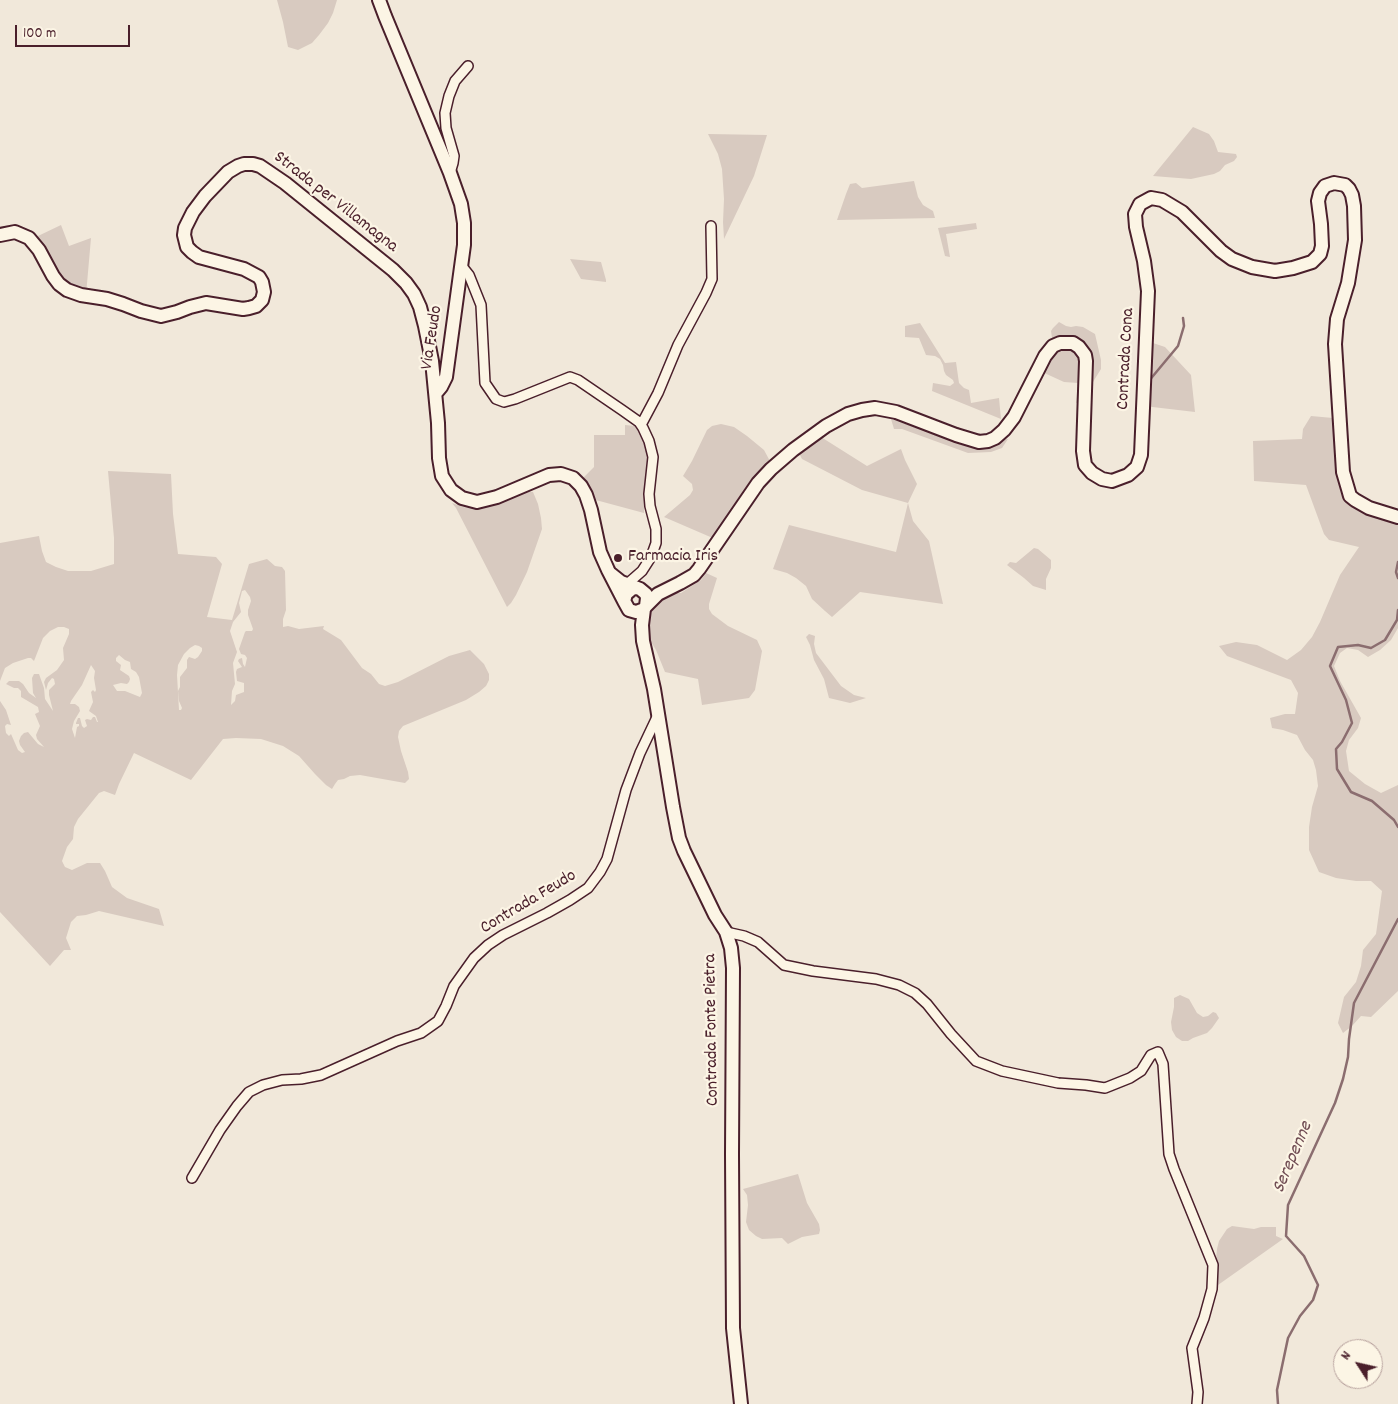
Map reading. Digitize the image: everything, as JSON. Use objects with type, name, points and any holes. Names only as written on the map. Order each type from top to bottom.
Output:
[{"type":"main road","name":"Via Feudo","points":[[379,0],[388,26],[450,173],[461,204],[464,223],[464,245],[446,377],[442,387],[436,392],[439,458],[442,476],[452,490],[462,498],[477,502],[549,475],[561,474],[573,478],[581,486],[591,510],[600,552],[643,640]]},
{"type":"main road","name":"Strada per Villamagna","points":[[0,235],[15,232],[29,238],[40,250],[59,284],[80,296],[107,299],[161,316],[206,303],[243,309],[249,308],[256,306],[262,300],[264,292],[259,277],[244,269],[199,257],[188,247],[184,235],[185,228],[193,212],[204,196],[228,172],[248,163],[256,164],[285,182],[393,270],[406,283],[420,307],[432,361],[436,392]]},
{"type":"main road","name":"Contrada Cona","points":[[645,607],[658,594],[694,575],[758,483],[793,450],[826,426],[848,414],[875,408],[896,412],[978,442],[988,441],[1004,430],[1045,356],[1053,346],[1060,343],[1072,343],[1079,347],[1085,355],[1083,451],[1085,465],[1092,473],[1102,479],[1112,480],[1128,475],[1137,466],[1141,455],[1148,290],[1135,214],[1140,204],[1151,198],[1162,200],[1182,212],[1221,251],[1232,259],[1252,267],[1275,271],[1312,262],[1320,254],[1322,246],[1318,201],[1320,193],[1325,186],[1334,183],[1345,185],[1349,189],[1354,206],[1355,240],[1348,283],[1337,319],[1335,344],[1343,472],[1350,496],[1369,508],[1398,517]]},
{"type":"main road","name":"Via Feudo","points":[[608,570],[616,579],[635,588]]},
{"type":"main road","name":"Contrada Cona","points":[[635,588],[672,586]]},
{"type":"main road","points":[[643,640],[642,625],[647,598],[635,588],[626,594],[626,606],[636,612],[645,607]]},
{"type":"main road","name":"Contrada Fonte Pietra","points":[[643,640],[654,688],[679,838],[726,932],[731,948],[733,968],[733,1328],[741,1404]]},
{"type":"street","points":[[450,173],[454,156],[446,128],[445,113],[449,96],[456,81],[468,66]]},
{"type":"street","points":[[641,425],[658,393],[678,345],[712,279],[711,226]]},
{"type":"street","points":[[461,265],[469,275],[481,305],[484,383],[496,400],[504,402],[515,399],[570,377],[578,380],[641,425],[650,441],[653,457],[649,494],[656,529],[656,543],[635,588]]},
{"type":"street","name":"Contrada Feudo","points":[[192,1178],[220,1130],[237,1106],[250,1092],[263,1085],[282,1080],[321,1075],[397,1041],[421,1033],[438,1021],[454,986],[474,958],[488,945],[503,935],[570,900],[588,888],[607,859],[626,790],[640,753],[658,715]]},
{"type":"street","points":[[726,932],[744,936],[758,942],[784,965],[813,971],[876,979],[898,985],[927,1004],[976,1061],[1002,1071],[1058,1083],[1105,1088],[1130,1078],[1141,1071],[1151,1055],[1158,1052],[1163,1064],[1169,1154],[1213,1264],[1212,1289],[1204,1318],[1192,1348],[1198,1404]]},
{"type":"shaded area","points":[[277,0],[337,0],[328,23],[319,35],[312,43],[298,50],[288,47]]},
{"type":"shaded area","points":[[1193,127],[1209,134],[1218,152],[1236,154],[1237,157],[1234,161],[1225,165],[1214,174],[1191,179],[1153,176]]},
{"type":"shaded area","points":[[708,134],[767,135],[754,176],[724,239],[722,169],[718,154]]},
{"type":"shaded area","points":[[914,181],[918,197],[923,205],[933,211],[935,218],[837,220],[850,184],[856,183],[862,188]]},
{"type":"shaded area","points":[[976,223],[977,229],[946,234],[950,257],[945,256],[938,228]]},
{"type":"shaded area","points":[[61,225],[69,246],[91,238],[86,295],[72,291],[46,256],[38,236]]},
{"type":"shaded area","points":[[570,259],[601,262],[606,282],[581,279]]},
{"type":"shaded area","points":[[1059,322],[1066,326],[1083,327],[1095,334],[1101,360],[1101,369],[1088,390],[1090,367],[1072,339],[1063,337],[1052,338],[1051,331]]},
{"type":"shaded area","points":[[920,323],[945,363],[956,362],[959,383],[969,390],[971,403],[999,398],[1001,419],[932,391],[933,383],[950,386],[954,383],[946,375],[940,359],[935,356],[926,355],[919,338],[905,337],[905,326]]},
{"type":"shaded area","points":[[1150,342],[1165,347],[1191,375],[1195,412],[1144,406]]},
{"type":"shaded area","points":[[1066,347],[1073,350],[1078,357],[1082,369],[1079,403],[1076,403],[1078,383],[1064,382],[1040,371],[1052,352]]},
{"type":"shaded area","points":[[1311,416],[1333,418],[1339,478],[1348,499],[1364,512],[1398,524],[1398,628],[1391,640],[1380,650],[1368,657],[1358,650],[1347,648],[1340,653],[1334,666],[1340,681],[1361,718],[1358,728],[1349,740],[1346,751],[1349,771],[1365,784],[1381,793],[1398,785],[1398,991],[1371,1017],[1361,1016],[1343,1033],[1338,1023],[1344,997],[1356,982],[1363,950],[1376,934],[1382,891],[1371,881],[1336,878],[1319,872],[1309,850],[1309,827],[1318,786],[1313,760],[1297,735],[1272,728],[1270,718],[1285,714],[1295,714],[1298,693],[1291,680],[1227,656],[1219,646],[1236,642],[1257,645],[1287,660],[1301,650],[1312,637],[1340,575],[1359,547],[1329,540],[1324,534],[1306,485],[1254,481],[1253,441],[1302,439],[1303,429]]},
{"type":"shaded area","points":[[891,419],[972,447],[988,447],[1001,440],[1008,439],[1002,448],[991,452],[968,453],[902,429],[894,429]]},
{"type":"shaded area","points":[[721,424],[734,427],[747,436],[764,450],[771,463],[715,539],[664,517],[690,495],[693,490],[692,484],[683,476],[707,430],[712,426]]},
{"type":"shaded area","points":[[625,425],[636,426],[646,446],[649,472],[644,498],[644,513],[592,499],[582,479],[594,467],[594,435],[625,435]]},
{"type":"shaded area","points":[[821,437],[867,466],[901,449],[917,484],[908,503],[862,490],[802,459],[799,453]]},
{"type":"shaded area","points":[[108,471],[171,474],[178,554],[216,557],[222,564],[207,617],[232,620],[249,564],[267,559],[275,566],[282,567],[285,571],[286,610],[283,627],[288,626],[299,629],[324,626],[323,629],[341,640],[362,668],[371,674],[379,684],[385,686],[398,682],[449,656],[470,650],[484,664],[489,674],[489,680],[486,686],[466,700],[403,726],[399,731],[398,737],[408,772],[409,779],[405,783],[360,775],[338,780],[332,789],[299,756],[283,746],[261,739],[223,739],[191,780],[134,753],[115,795],[104,791],[99,793],[78,819],[74,827],[73,839],[67,847],[62,861],[65,867],[72,870],[87,863],[100,863],[112,887],[127,898],[159,909],[164,926],[99,911],[77,916],[71,922],[66,938],[71,950],[64,950],[50,966],[0,912],[0,701],[6,710],[11,725],[7,724],[5,726],[6,733],[9,736],[11,734],[18,750],[22,753],[25,752],[19,741],[24,733],[28,732],[38,744],[44,747],[36,735],[40,726],[35,714],[39,712],[38,707],[21,697],[21,691],[18,688],[6,684],[9,681],[19,681],[36,698],[33,693],[32,678],[34,674],[39,674],[44,688],[45,699],[53,711],[49,690],[55,684],[54,679],[52,678],[48,683],[46,690],[44,682],[46,678],[57,670],[64,660],[63,648],[69,634],[69,629],[58,627],[50,631],[43,638],[34,661],[28,658],[13,663],[5,668],[0,681],[0,543],[39,536],[46,562],[68,571],[91,571],[114,564],[114,538]],"holes":[[[245,590],[250,597],[248,615],[253,629],[252,631],[245,632],[239,649],[241,654],[247,658],[245,667],[242,658],[239,659],[238,661],[242,667],[237,669],[236,672],[237,681],[244,683],[244,692],[236,695],[235,701],[231,705],[232,691],[235,684],[233,663],[237,652],[230,631],[233,622],[241,612],[239,603],[242,591]],[[195,645],[202,648],[202,651],[195,659],[189,657],[187,668],[180,677],[178,691],[182,708],[179,710],[177,675],[178,665],[190,648]],[[119,655],[130,662],[131,669],[139,677],[142,693],[140,697],[125,691],[117,691],[113,685],[127,684],[130,679],[129,676],[120,670],[121,665],[116,661]],[[91,665],[95,671],[96,690],[91,692],[93,702],[89,711],[96,716],[98,722],[95,717],[91,720],[87,719],[85,720],[87,726],[84,728],[80,718],[78,718],[76,724],[79,724],[79,726],[77,727],[75,738],[72,729],[80,711],[79,707],[75,704],[70,704],[82,685]]]},
{"type":"shaded area","points":[[526,491],[533,492],[538,504],[542,529],[527,572],[516,595],[507,607],[452,503],[463,507],[479,509]]},
{"type":"shaded area","points":[[908,503],[913,521],[929,541],[943,604],[860,592],[832,617],[812,599],[806,586],[787,573],[773,569],[789,525],[896,552]]},
{"type":"shaded area","points":[[1034,548],[1051,560],[1051,568],[1046,579],[1046,590],[1033,586],[1007,565],[1010,562],[1016,563]]},
{"type":"shaded area","points":[[706,573],[717,578],[709,604],[712,614],[728,626],[757,640],[762,651],[755,690],[749,698],[702,705],[698,679],[665,672],[656,650],[649,641],[646,627],[648,617],[656,604],[662,597],[671,593],[681,593],[701,580]]},
{"type":"shaded area","points":[[809,634],[815,636],[816,653],[841,686],[854,695],[866,698],[850,703],[829,698],[824,679],[814,660],[806,637]]},
{"type":"shaded area","points":[[1180,995],[1189,999],[1197,1013],[1203,1017],[1213,1012],[1219,1018],[1207,1033],[1188,1041],[1182,1041],[1176,1037],[1172,1030],[1174,998]]},
{"type":"shaded area","points":[[798,1174],[807,1203],[819,1224],[819,1234],[802,1237],[788,1244],[782,1238],[762,1239],[756,1236],[749,1230],[746,1222],[748,1205],[747,1195],[743,1189]]},
{"type":"shaded area","points":[[1232,1226],[1254,1229],[1276,1227],[1276,1236],[1283,1239],[1213,1290],[1219,1241],[1227,1229]]},
{"type":"waterway","points":[[1148,382],[1178,346],[1184,326],[1183,318]]},
{"type":"waterway","name":"Serepenne","points":[[1398,562],[1396,572],[1398,578]]},
{"type":"waterway","name":"Serepenne","points":[[1398,610],[1397,620],[1385,640],[1371,648],[1358,645],[1338,647],[1330,666],[1346,700],[1352,723],[1336,749],[1337,769],[1351,792],[1372,801],[1394,820],[1398,827]]},
{"type":"waterway","name":"Serepenne","points":[[1278,1404],[1277,1390],[1288,1338],[1300,1316],[1313,1300],[1318,1285],[1304,1256],[1286,1236],[1288,1205],[1335,1103],[1343,1079],[1348,1057],[1354,1003],[1398,919]]},
{"type":"place","name":"Farmacia Iris","points":[[618,558]]}]
